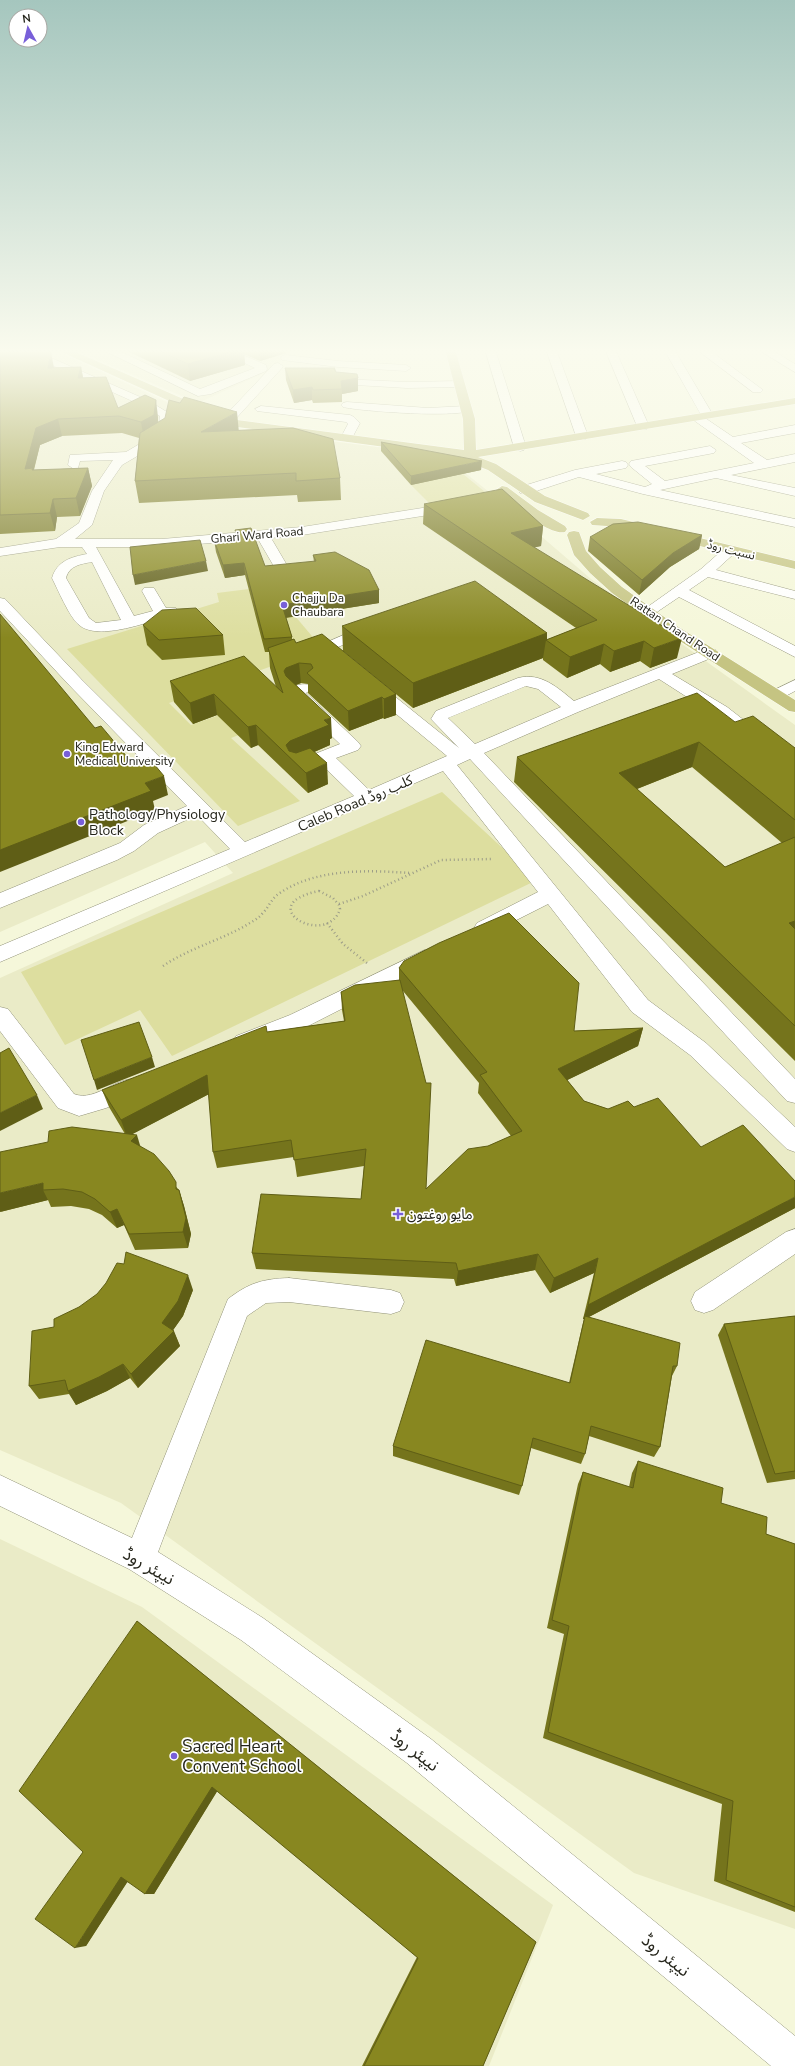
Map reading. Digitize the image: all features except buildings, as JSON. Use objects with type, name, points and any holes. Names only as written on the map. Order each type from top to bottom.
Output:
[{"type":"main road","points":[[397,445],[472,458],[492,467],[525,490],[553,505],[583,516]]},
{"type":"main road","points":[[470,445],[472,458],[477,470],[533,513],[560,529],[587,532],[583,516]]},
{"type":"main road","points":[[472,458],[529,445]]},
{"type":"main road","points":[[560,529],[558,526],[561,520],[570,516],[583,516]]},
{"type":"main road","name":"نسبت روڈ","points":[[587,532],[621,524],[795,566]]},
{"type":"main road","name":"Rattan Chand Road","points":[[587,532],[577,550],[587,563],[646,613],[795,707]]},
{"type":"street","points":[[60,543],[85,525],[98,491],[118,462],[146,445]]},
{"type":"street","points":[[736,445],[764,464]]},
{"type":"street","points":[[747,453],[768,449]]},
{"type":"street","points":[[705,490],[670,484],[635,464],[710,450]]},
{"type":"street","points":[[74,465],[74,458],[127,456]]},
{"type":"street","points":[[644,490],[795,458]]},
{"type":"street","points":[[525,490],[579,473],[622,465]]},
{"type":"street","points":[[579,473],[644,490],[795,524]]},
{"type":"street","points":[[714,475],[795,492]]},
{"type":"street","points":[[492,501],[512,498]]},
{"type":"street","name":"Ghari Ward Road","points":[[0,552],[60,543],[162,543],[309,530],[471,505]]},
{"type":"street","points":[[262,534],[284,572]]},
{"type":"street","points":[[87,544],[129,621]]},
{"type":"street","points":[[646,613],[706,572],[731,550]]},
{"type":"street","points":[[96,558],[65,565],[60,572],[59,578],[83,621],[102,628],[166,612],[149,591]]},
{"type":"street","points":[[706,572],[795,595]]},
{"type":"street","points":[[679,591],[795,652]]},
{"type":"street","points":[[0,602],[76,683],[242,850]]},
{"type":"street","points":[[386,623],[336,642],[330,646],[330,650],[459,758],[795,1094]]},
{"type":"street","points":[[780,645],[795,635]]},
{"type":"street","name":"Caleb Road کلب روڈ","points":[[0,954],[367,798],[572,708],[710,653]]},
{"type":"street","points":[[660,673],[721,711],[795,769]]},
{"type":"street","points":[[572,708],[541,683],[534,680],[524,681],[442,715],[439,719],[459,758],[525,862],[640,1006],[698,1049],[795,1142]]},
{"type":"street","points":[[776,695],[795,684]]},
{"type":"street","points":[[298,767],[352,746],[295,692],[306,688]]},
{"type":"street","points":[[324,757],[367,798]]},
{"type":"street","points":[[0,901],[110,855],[127,847],[151,829],[200,808]]},
{"type":"street","points":[[467,937],[551,894]]},
{"type":"street","points":[[224,1050],[298,1021],[439,951]]},
{"type":"street","points":[[0,1015],[66,1101],[79,1106],[98,1101],[150,1080]]},
{"type":"street","points":[[704,1301],[795,1240]]},
{"type":"street","points":[[140,1558],[237,1308],[252,1296],[266,1291],[289,1290],[391,1302]]},
{"type":"street","name":"نیپئر روڈ","points":[[0,1490],[140,1558],[252,1628],[419,1751],[795,2061]]},
{"type":"path","points":[[339,904],[363,896],[410,872],[441,860],[484,858],[525,862]]},
{"type":"path","points":[[163,966],[174,958],[235,931],[261,915],[277,895],[299,883],[350,873],[388,871],[410,872]]},
{"type":"path","points":[[319,892],[335,898],[339,904],[339,910],[336,917],[327,923],[310,926],[302,924],[294,919],[291,913],[291,906],[294,900],[301,895],[319,892]]},
{"type":"path","points":[[327,923],[343,944],[358,954],[382,979]]},
{"type":"shaded area","name":"مایو روغتون","points":[[0,445],[365,445],[443,455],[499,500],[591,579],[795,725],[795,1929],[634,1873],[121,1503],[0,1450],[0,978],[233,873],[205,842],[0,932]]},
{"type":"shaded area","name":"Sacred Heart Convent School","points":[[0,1539],[142,1607],[553,1905],[489,2066],[0,2066]]},
{"type":"green space","points":[[463,474],[490,496],[433,507],[411,485]]},
{"type":"green space","points":[[249,589],[254,610],[264,609],[268,621],[295,616],[322,648],[169,703],[191,725],[239,708],[259,727],[231,738],[300,801],[238,826],[67,649],[219,602],[217,593]]},
{"type":"green space","points":[[442,792],[537,880],[172,1056],[140,1010],[65,1045],[21,972]]},
{"type":"place","name":"Chajju Da Chaubara","points":[[284,605]]},
{"type":"place","name":"King Edward Medical University","points":[[67,754]]},
{"type":"place","name":"Pathology/Physiology Block","points":[[81,822]]},
{"type":"place","name":"مایو روغتون","points":[[398,1214]]},
{"type":"place","name":"Sacred Heart Convent School","points":[[174,1756]]}]
